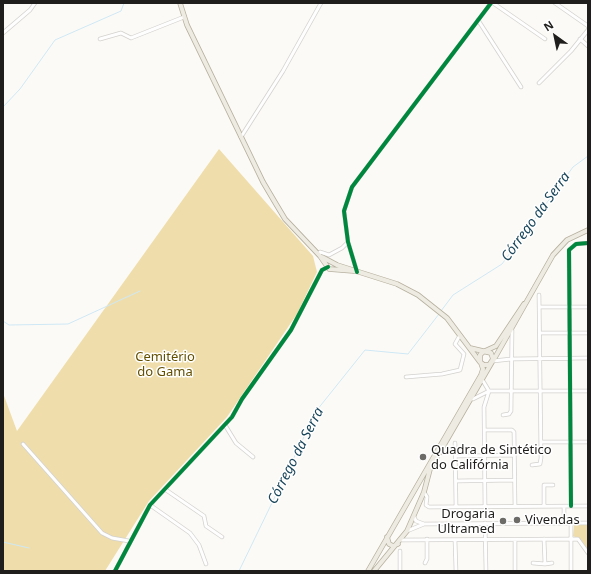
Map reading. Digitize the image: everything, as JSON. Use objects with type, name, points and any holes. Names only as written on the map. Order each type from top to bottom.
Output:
[{"type":"main road","points":[[180,3],[184,17],[241,137],[276,204],[295,231],[319,255],[328,267],[334,271],[356,272]]},
{"type":"main road","points":[[374,571],[398,544],[407,531],[424,492],[430,470],[483,381],[492,361],[558,249],[568,240],[588,230]]},
{"type":"main road","points":[[319,255],[335,264],[356,272],[381,278],[418,295],[440,312],[460,335],[480,362],[486,365],[492,361]]},
{"type":"main road","points":[[328,267],[335,264]]},
{"type":"main road","points":[[334,271],[337,269],[335,264]]},
{"type":"main road","points":[[368,571],[481,375],[482,369],[480,355],[496,346],[516,314],[529,297]]},
{"type":"main road","points":[[469,348],[491,353],[492,361]]},
{"type":"main road","points":[[414,490],[419,488],[424,492]]},
{"type":"main road","points":[[387,536],[389,544],[398,544]]},
{"type":"street","points":[[3,34],[30,10],[35,3]]},
{"type":"street","points":[[241,137],[283,71],[321,3]]},
{"type":"street","points":[[356,272],[348,242],[344,211],[352,187],[478,20],[492,3],[545,39]]},
{"type":"street","points":[[555,3],[588,26]]},
{"type":"street","points":[[100,39],[121,33],[131,38],[184,17]]},
{"type":"street","points":[[478,20],[521,87]]},
{"type":"street","points":[[539,83],[588,30]]},
{"type":"street","points":[[580,39],[588,46]]},
{"type":"street","points":[[319,255],[322,253],[329,255],[339,250],[348,242]]},
{"type":"street","points":[[571,506],[569,250],[573,245],[588,243]]},
{"type":"street","points":[[115,571],[150,505],[166,490],[225,425],[291,330],[322,270],[328,267]]},
{"type":"street","points":[[532,465],[540,464],[541,462],[539,295]]},
{"type":"street","points":[[540,307],[588,307]]},
{"type":"street","points":[[503,415],[509,414],[511,411],[512,329]]},
{"type":"street","points":[[540,332],[588,333]]},
{"type":"street","points":[[406,377],[442,374],[460,370],[464,354],[455,344],[460,335]]},
{"type":"street","points":[[492,361],[511,359],[588,358]]},
{"type":"street","points":[[483,381],[489,391]]},
{"type":"street","points":[[485,506],[484,404],[489,391]]},
{"type":"street","points":[[472,399],[489,391],[588,391]]},
{"type":"street","points":[[225,425],[236,443],[253,457]]},
{"type":"street","points":[[485,430],[513,430],[515,506]]},
{"type":"street","points":[[541,442],[588,442]]},
{"type":"street","points":[[455,443],[456,506]]},
{"type":"street","points":[[23,444],[102,533],[112,538],[130,541]]},
{"type":"street","points":[[456,456],[514,455]]},
{"type":"street","points":[[456,481],[514,480]]},
{"type":"street","points":[[544,506],[544,485],[553,484]]},
{"type":"street","points":[[166,490],[204,516],[206,526],[222,537]]},
{"type":"street","points":[[424,492],[427,497],[428,506],[588,506]]},
{"type":"street","points":[[150,505],[190,533],[199,545],[206,564]]},
{"type":"street","points":[[564,506],[564,523]]},
{"type":"street","points":[[414,517],[419,523],[424,524],[588,523]]},
{"type":"street","points":[[486,523],[486,571]]},
{"type":"street","points":[[571,523],[571,571]]},
{"type":"street","points":[[407,531],[424,524]]},
{"type":"street","points":[[425,563],[427,539]]},
{"type":"street","points":[[544,539],[545,564]]},
{"type":"street","points":[[401,540],[570,539],[580,541],[588,553]]},
{"type":"street","points":[[455,540],[456,571]]},
{"type":"street","points":[[515,540],[515,571]]},
{"type":"street","points":[[400,551],[400,571]]},
{"type":"street","points":[[533,564],[552,563]]},
{"type":"green space","name":"Cemitério do Gama","points":[[219,149],[313,256],[317,272],[297,314],[227,417],[149,501],[105,571],[3,571],[3,393],[17,431]]},
{"type":"green space","points":[[574,525],[588,525],[588,550],[581,540],[573,536]]},
{"type":"waterway","points":[[3,107],[20,89],[55,40],[121,11],[124,3]]},
{"type":"waterway","name":"Córrego da Serra","points":[[441,311],[453,295],[502,264],[573,167],[588,156]]},
{"type":"waterway","points":[[3,321],[9,325],[68,324],[140,291]]},
{"type":"waterway","name":"Córrego da Serra","points":[[239,571],[317,410],[365,350],[408,354],[439,314]]},
{"type":"waterway","points":[[3,542],[29,548]]},
{"type":"cycle path","points":[[357,272],[348,242],[344,211],[352,187],[491,3]]},
{"type":"cycle path","points":[[571,506],[569,250],[576,244],[588,243]]},
{"type":"cycle path","points":[[115,571],[150,505],[232,417],[242,399],[291,330],[322,270],[328,267]]},
{"type":"place","name":"Quadra de Sintético do Califórnia","points":[[423,457]]},
{"type":"place","name":"Vivendas","points":[[517,520]]},
{"type":"place","name":"Drogaria Ultramed","points":[[503,521]]}]
